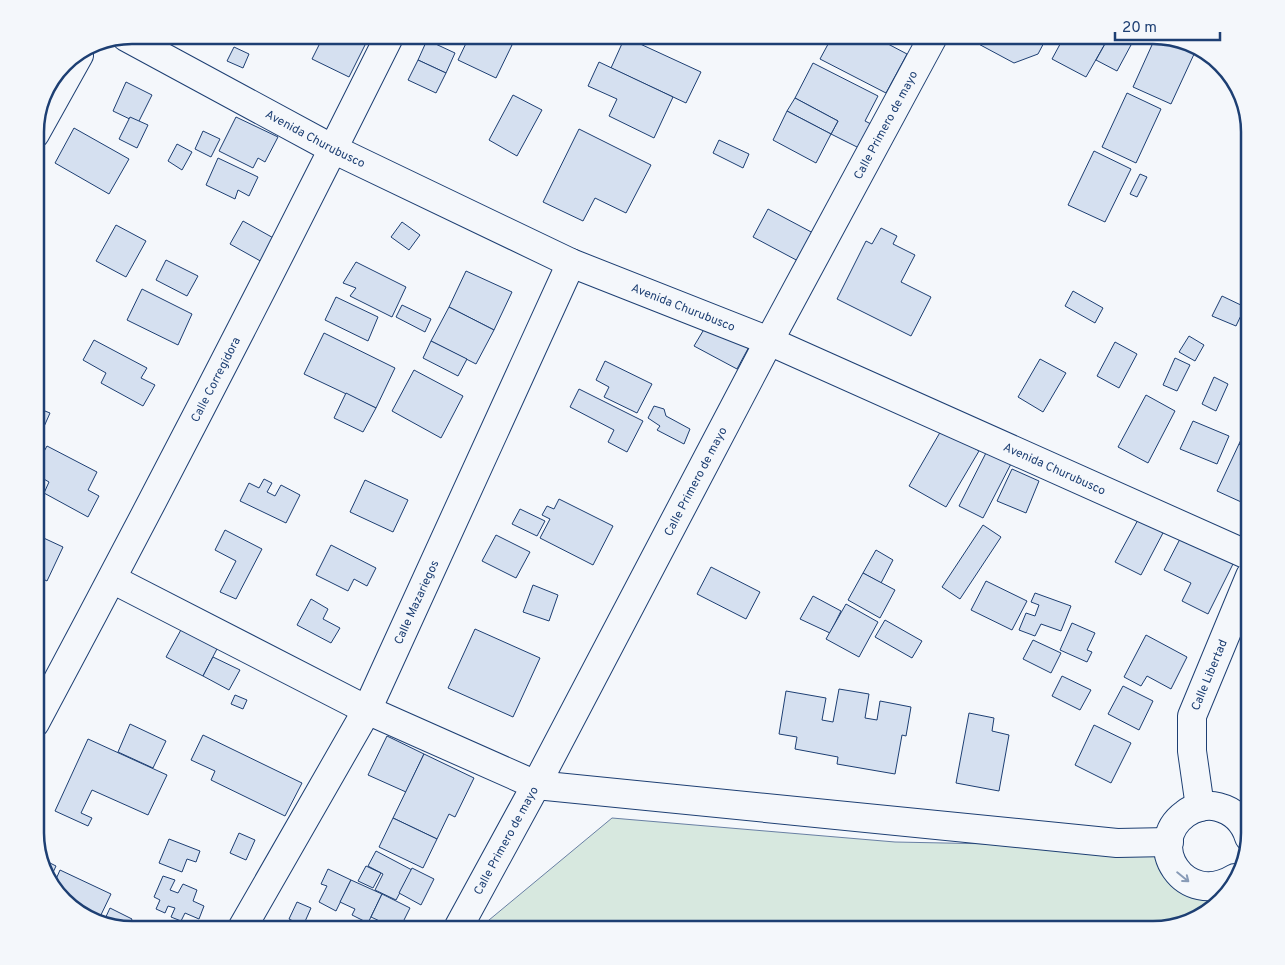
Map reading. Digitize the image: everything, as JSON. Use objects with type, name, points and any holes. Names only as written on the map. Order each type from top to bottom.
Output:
[{"type":"street","name":"Avenida Churubusco","points":[[139,44],[333,149],[571,263],[769,341],[1241,552]]},
{"type":"street","name":"Calle Corregidora","points":[[44,705],[112,579],[386,44]]},
{"type":"street","name":"Calle Primero de mayo","points":[[462,921],[536,785],[769,341],[929,44]]},
{"type":"street","points":[[46,114],[72,67]]},
{"type":"street","name":"Calle Mazariegos","points":[[246,921],[305,815],[367,710],[571,263]]},
{"type":"street","points":[[112,579],[367,710],[536,785],[1118,843],[1169,842]]},
{"type":"street","name":"Calle Libertad","points":[[1200,807],[1192,751],[1192,716],[1241,598]]},
{"type":"street","points":[[1225,884],[1212,888],[1198,886],[1184,879],[1175,869],[1170,856],[1169,842],[1172,829],[1179,818],[1190,810],[1200,807],[1215,806],[1228,810],[1241,821]]},
{"type":"shaded area","points":[[612,818],[895,842],[1142,847],[1209,900],[1182,917],[1154,921],[488,921]]},
{"type":"building","points":[[320,44],[366,44],[349,77],[312,59]]},
{"type":"building","points":[[425,44],[436,44],[455,53],[446,73],[418,60]]},
{"type":"building","points":[[466,44],[512,45],[496,78],[458,60]]},
{"type":"building","points":[[622,44],[640,44],[701,72],[686,103],[611,68]]},
{"type":"building","points":[[828,44],[888,44],[907,54],[886,93],[820,59]]},
{"type":"building","points":[[979,44],[1043,44],[1038,54],[1014,63]]},
{"type":"building","points":[[1060,44],[1105,44],[1086,77],[1052,59]]},
{"type":"building","points":[[1105,44],[1131,45],[1117,71],[1096,60]]},
{"type":"building","points":[[1152,44],[1182,48],[1194,54],[1171,104],[1133,87]]},
{"type":"building","points":[[234,47],[249,54],[243,68],[227,61]]},
{"type":"building","points":[[418,60],[446,73],[436,93],[408,80]]},
{"type":"building","points":[[599,62],[673,97],[654,138],[609,116],[617,99],[588,86]]},
{"type":"building","points":[[813,63],[878,96],[865,121],[875,126],[863,150],[831,134],[838,121],[795,98]]},
{"type":"building","points":[[126,82],[152,95],[138,123],[113,111]]},
{"type":"building","points":[[1127,93],[1161,109],[1136,163],[1102,147]]},
{"type":"building","points":[[513,95],[542,110],[517,156],[489,140]]},
{"type":"building","points":[[795,98],[838,121],[831,134],[787,111]]},
{"type":"building","points":[[787,111],[831,134],[816,163],[773,140]]},
{"type":"building","points":[[130,117],[148,125],[137,148],[119,139]]},
{"type":"building","points":[[236,117],[278,137],[265,162],[258,158],[253,168],[219,151]]},
{"type":"building","points":[[74,128],[129,159],[109,194],[55,163]]},
{"type":"building","points":[[579,129],[651,165],[626,213],[595,198],[583,221],[543,202]]},
{"type":"building","points":[[203,131],[220,139],[211,157],[195,149]]},
{"type":"building","points":[[719,140],[749,154],[743,168],[713,153]]},
{"type":"building","points":[[177,144],[192,152],[182,170],[168,161]]},
{"type":"building","points":[[1094,151],[1131,169],[1105,222],[1068,205]]},
{"type":"building","points":[[218,158],[258,177],[249,196],[238,190],[235,199],[206,185]]},
{"type":"building","points":[[1140,174],[1147,177],[1137,197],[1130,194]]},
{"type":"building","points":[[768,209],[815,234],[800,262],[753,237]]},
{"type":"building","points":[[243,221],[277,240],[264,263],[230,244]]},
{"type":"building","points":[[402,222],[420,235],[409,250],[391,237]]},
{"type":"building","points":[[116,225],[146,241],[126,277],[96,261]]},
{"type":"building","points":[[881,228],[897,236],[893,244],[915,255],[901,282],[931,297],[911,336],[837,299],[866,241],[872,244]]},
{"type":"building","points":[[166,260],[198,276],[187,296],[156,280]]},
{"type":"building","points":[[356,262],[406,287],[392,317],[350,296],[356,288],[343,283]]},
{"type":"building","points":[[466,271],[512,292],[494,330],[449,307]]},
{"type":"building","points":[[142,289],[192,314],[178,345],[127,320]]},
{"type":"building","points":[[1073,291],[1103,308],[1095,323],[1065,306]]},
{"type":"building","points":[[1222,296],[1241,305],[1241,315],[1236,326],[1212,316]]},
{"type":"building","points":[[336,297],[378,317],[368,341],[325,320]]},
{"type":"building","points":[[402,305],[431,319],[425,332],[396,317]]},
{"type":"building","points":[[449,307],[494,330],[476,364],[431,341]]},
{"type":"building","points":[[709,321],[751,343],[737,369],[694,346]]},
{"type":"building","points":[[324,333],[395,368],[376,408],[304,374]]},
{"type":"building","points":[[1189,336],[1204,345],[1195,361],[1179,352]]},
{"type":"building","points":[[94,340],[147,368],[141,378],[155,385],[143,406],[101,383],[106,373],[83,360]]},
{"type":"building","points":[[431,341],[467,359],[458,376],[423,358]]},
{"type":"building","points":[[1115,342],[1137,354],[1119,388],[1097,376]]},
{"type":"building","points":[[1175,358],[1190,365],[1177,391],[1163,385]]},
{"type":"building","points":[[1040,359],[1066,373],[1043,412],[1018,397]]},
{"type":"building","points":[[605,361],[652,384],[637,413],[604,397],[609,387],[596,380]]},
{"type":"building","points":[[414,370],[463,396],[441,438],[392,411]]},
{"type":"building","points":[[1214,377],[1228,384],[1216,411],[1202,404]]},
{"type":"building","points":[[579,389],[643,421],[627,452],[608,442],[614,430],[570,407]]},
{"type":"building","points":[[346,393],[376,408],[363,432],[334,418]]},
{"type":"building","points":[[1146,395],[1175,411],[1148,463],[1118,447]]},
{"type":"building","points":[[654,406],[664,409],[666,416],[690,429],[684,444],[657,430],[660,426],[648,418]]},
{"type":"building","points":[[44,411],[50,413],[44,427]]},
{"type":"building","points":[[1193,421],[1229,436],[1217,464],[1180,449]]},
{"type":"building","points":[[942,429],[979,451],[946,507],[909,486]]},
{"type":"building","points":[[1239,444],[1241,445],[1241,502],[1217,491]]},
{"type":"building","points":[[47,446],[97,472],[88,490],[99,496],[88,517],[44,493],[49,482],[44,479],[44,452]]},
{"type":"building","points":[[989,447],[1013,460],[983,518],[959,506]]},
{"type":"building","points":[[1012,469],[1039,481],[1026,513],[997,501]]},
{"type":"building","points":[[264,479],[272,483],[267,492],[275,496],[281,485],[300,495],[286,523],[240,501],[249,483],[259,488]]},
{"type":"building","points":[[365,480],[408,500],[393,532],[350,512]]},
{"type":"building","points":[[559,499],[613,526],[593,565],[540,538],[550,519],[542,515],[547,506],[554,509]]},
{"type":"building","points":[[520,509],[545,521],[537,536],[512,524]]},
{"type":"building","points":[[1139,518],[1164,531],[1141,575],[1115,562]]},
{"type":"building","points":[[983,525],[1001,537],[960,599],[942,587]]},
{"type":"building","points":[[225,530],[262,549],[236,599],[220,592],[236,561],[215,550]]},
{"type":"building","points":[[496,535],[530,552],[516,578],[482,561]]},
{"type":"building","points":[[1181,537],[1234,562],[1208,614],[1182,601],[1191,583],[1164,570]]},
{"type":"building","points":[[44,538],[63,547],[47,581],[44,580]]},
{"type":"building","points":[[331,545],[376,568],[367,586],[354,579],[348,591],[316,575]]},
{"type":"building","points":[[876,550],[893,560],[881,583],[863,573]]},
{"type":"building","points":[[711,567],[760,592],[746,619],[697,594]]},
{"type":"building","points":[[863,573],[895,590],[880,618],[848,600]]},
{"type":"building","points":[[986,581],[1027,601],[1012,630],[971,610]]},
{"type":"building","points":[[533,585],[558,595],[549,621],[523,612]]},
{"type":"building","points":[[1035,593],[1071,606],[1061,631],[1041,624],[1035,636],[1019,630],[1026,613],[1035,616],[1039,605],[1031,602]]},
{"type":"building","points":[[813,596],[841,611],[830,633],[800,619]]},
{"type":"building","points":[[311,599],[328,609],[323,619],[340,628],[331,643],[297,625]]},
{"type":"building","points":[[846,604],[878,622],[859,657],[826,639]]},
{"type":"building","points":[[885,620],[922,641],[912,658],[875,637]]},
{"type":"building","points":[[1072,623],[1095,633],[1087,650],[1092,652],[1087,662],[1060,650]]},
{"type":"building","points":[[182,628],[218,647],[203,676],[166,657]]},
{"type":"building","points":[[475,629],[540,658],[513,717],[448,688]]},
{"type":"building","points":[[1146,635],[1187,657],[1171,689],[1147,676],[1141,686],[1124,677]]},
{"type":"building","points":[[1033,640],[1061,653],[1051,673],[1023,659]]},
{"type":"building","points":[[213,657],[240,670],[229,690],[203,676]]},
{"type":"building","points":[[1062,676],[1091,690],[1080,710],[1052,696]]},
{"type":"building","points":[[1123,686],[1153,701],[1139,730],[1108,714]]},
{"type":"building","points":[[839,689],[869,694],[865,718],[877,720],[880,701],[911,707],[906,736],[902,735],[895,774],[837,764],[838,757],[795,749],[797,737],[779,734],[786,691],[826,698],[822,720],[833,722]]},
{"type":"building","points":[[235,695],[247,700],[243,709],[231,704]]},
{"type":"building","points":[[969,713],[994,718],[992,731],[1009,735],[999,791],[956,783]]},
{"type":"building","points":[[130,724],[166,741],[153,768],[118,752]]},
{"type":"building","points":[[1094,725],[1131,743],[1111,783],[1075,765]]},
{"type":"building","points":[[203,735],[302,783],[285,816],[211,780],[215,771],[191,760]]},
{"type":"building","points":[[387,736],[424,754],[406,792],[368,775]]},
{"type":"building","points":[[88,739],[167,775],[148,815],[92,790],[81,813],[92,818],[88,826],[55,811]]},
{"type":"building","points":[[424,754],[474,778],[455,817],[449,814],[437,839],[393,818]]},
{"type":"building","points":[[393,818],[437,839],[423,868],[379,847]]},
{"type":"building","points":[[239,833],[255,840],[246,860],[230,853]]},
{"type":"building","points":[[169,839],[200,851],[196,862],[187,859],[182,872],[159,863]]},
{"type":"building","points":[[376,851],[412,870],[396,900],[375,890],[383,874],[368,866]]},
{"type":"building","points":[[49,862],[56,866],[53,872]]},
{"type":"building","points":[[366,866],[381,873],[373,888],[358,881]]},
{"type":"building","points":[[412,868],[434,879],[421,905],[399,893]]},
{"type":"building","points":[[328,869],[351,880],[336,911],[319,902],[327,886],[321,884]]},
{"type":"building","points":[[60,870],[111,894],[101,916],[78,903],[57,878]]},
{"type":"building","points":[[163,876],[175,880],[170,890],[178,893],[183,884],[197,890],[193,901],[204,906],[199,919],[185,913],[181,921],[171,917],[175,908],[168,906],[165,913],[156,909],[160,900],[154,897]]},
{"type":"building","points":[[351,880],[382,894],[369,921],[364,921],[352,915],[355,909],[340,902]]},
{"type":"building","points":[[382,894],[410,908],[404,921],[380,921],[371,917]]},
{"type":"building","points":[[297,902],[311,908],[305,921],[289,919]]},
{"type":"building","points":[[110,908],[132,919],[131,921],[106,918]]}]
